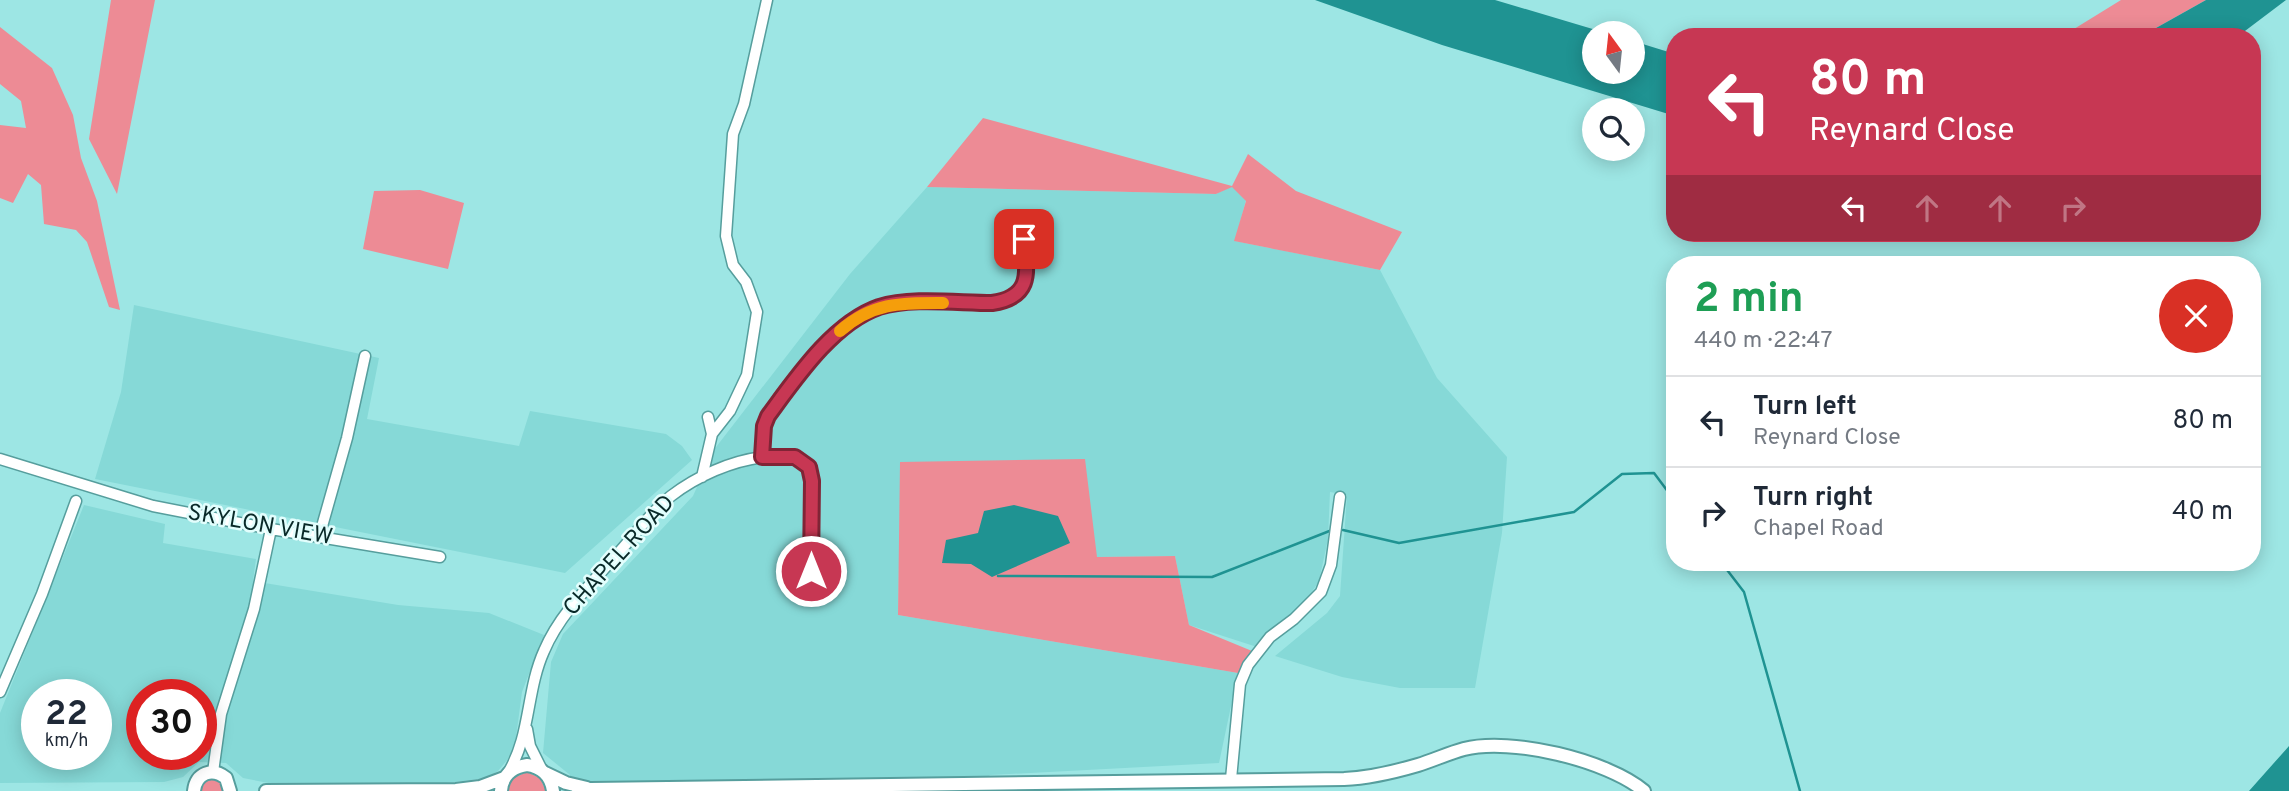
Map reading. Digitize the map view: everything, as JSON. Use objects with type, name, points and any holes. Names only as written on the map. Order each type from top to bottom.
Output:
[{"type":"main road","points":[[266,791],[458,791],[480,788],[504,780],[519,766],[527,765],[584,790],[1359,778],[1419,765],[1465,749],[1491,746],[1551,753],[1595,764],[1619,774],[1644,791]]},
{"type":"main road","points":[[194,791],[197,779],[213,772],[226,778],[230,791]]},
{"type":"main road","points":[[544,772],[553,791]]},
{"type":"street","points":[[702,477],[712,434],[730,411],[747,374],[757,312],[746,282],[733,265],[726,236],[733,134],[744,104],[767,0]]},
{"type":"street","points":[[762,457],[764,426],[768,416],[804,369],[848,325],[880,307],[899,304],[1006,301],[1021,292],[1024,283],[1024,239]]},
{"type":"street","points":[[319,537],[365,356]]},
{"type":"street","points":[[708,417],[712,434]]},
{"type":"street","name":"CHAPEL ROAD","points":[[504,780],[515,762],[527,726],[535,675],[551,635],[575,602],[672,496],[702,477],[743,461],[762,457],[795,457],[809,467],[812,481],[811,571]]},
{"type":"street","name":"SKYLON VIEW","points":[[0,459],[153,506],[440,557]]},
{"type":"street","points":[[1231,779],[1240,684],[1248,665],[1270,637],[1294,619],[1321,592],[1331,565],[1340,497]]},
{"type":"street","points":[[0,692],[42,594],[76,501]]},
{"type":"street","points":[[213,772],[221,714],[254,610],[271,529]]},
{"type":"street","points":[[785,571],[836,571]]},
{"type":"street","name":"CHAPEL ROAD","points":[[527,726],[530,746],[544,772]]},
{"type":"shaded area","points":[[111,0],[155,0],[117,194],[89,139]]},
{"type":"shaded area","points":[[1315,0],[1495,0],[1582,26],[1582,84],[1645,84],[1645,45],[1666,51],[1666,113],[1645,107],[1645,98],[1616,98],[1442,45]]},
{"type":"shaded area","points":[[2121,0],[2206,0],[2156,28],[2076,28]]},
{"type":"shaded area","points":[[2206,0],[2286,0],[2249,28],[2156,28]]},
{"type":"shaded area","points":[[0,27],[52,68],[73,115],[81,158],[97,201],[120,310],[109,307],[87,242],[76,230],[44,224],[41,185],[28,174],[13,203],[0,198],[0,125],[26,128],[21,101],[0,84]]},
{"type":"shaded area","points":[[983,118],[1232,186],[1248,154],[1296,191],[1402,232],[1380,270],[1234,241],[1246,201],[1232,187],[1216,194],[927,187]]},
{"type":"shaded area","points":[[1232,186],[1246,200],[1235,241],[1380,270],[1437,378],[1507,457],[1502,533],[1475,688],[1400,688],[1342,677],[1275,656],[1327,613],[1340,596],[1347,495],[1330,492],[1328,539],[1319,581],[1308,598],[1257,647],[1189,625],[1175,556],[1097,557],[901,462],[898,615],[1238,673],[1219,763],[990,775],[977,791],[571,791],[570,775],[543,753],[551,662],[563,634],[693,496],[713,451],[850,274],[927,187],[1216,194]]},
{"type":"shaded area","points":[[420,190],[464,203],[448,269],[363,249],[374,191]]},
{"type":"shaded area","points":[[134,305],[379,358],[367,419],[519,446],[530,411],[666,434],[682,446],[692,460],[565,573],[95,479],[121,392]]},
{"type":"shaded area","points":[[1085,459],[1097,557],[1175,556],[1189,625],[1252,651],[1238,673],[898,615],[900,462]]},
{"type":"shaded area","points":[[84,505],[165,524],[163,543],[256,559],[253,581],[398,605],[489,613],[544,635],[522,692],[515,745],[498,771],[487,778],[446,783],[274,784],[243,778],[226,763],[217,763],[217,679],[126,679],[126,770],[190,770],[183,777],[164,782],[0,783],[0,713]]},
{"type":"shaded area","points":[[1014,505],[1058,516],[1070,543],[992,577],[971,564],[942,563],[946,540],[978,533],[984,511]]},
{"type":"shaded area","points":[[2289,746],[2289,791],[2249,791]]},
{"type":"shaded area","points":[[527,772],[540,778],[546,791],[507,791],[513,778]]},
{"type":"shaded area","points":[[212,778],[221,782],[224,791],[200,791],[205,780]]},
{"type":"waterway","points":[[1343,530],[1399,543],[1574,512],[1622,474],[1654,473],[1666,489]]},
{"type":"waterway","points":[[998,576],[1212,577],[1332,530]]},
{"type":"waterway","points":[[1728,571],[1744,592],[1800,791]]},
{"type":"slow traffic","points":[[840,331],[863,314],[880,307],[943,303]]},
{"type":"route","points":[[811,571],[812,481],[809,467],[795,457],[762,457],[764,426],[768,416],[814,357],[830,340],[863,314],[880,307],[899,304],[992,303],[1016,296],[1021,292],[1026,272],[1024,239]]}]
